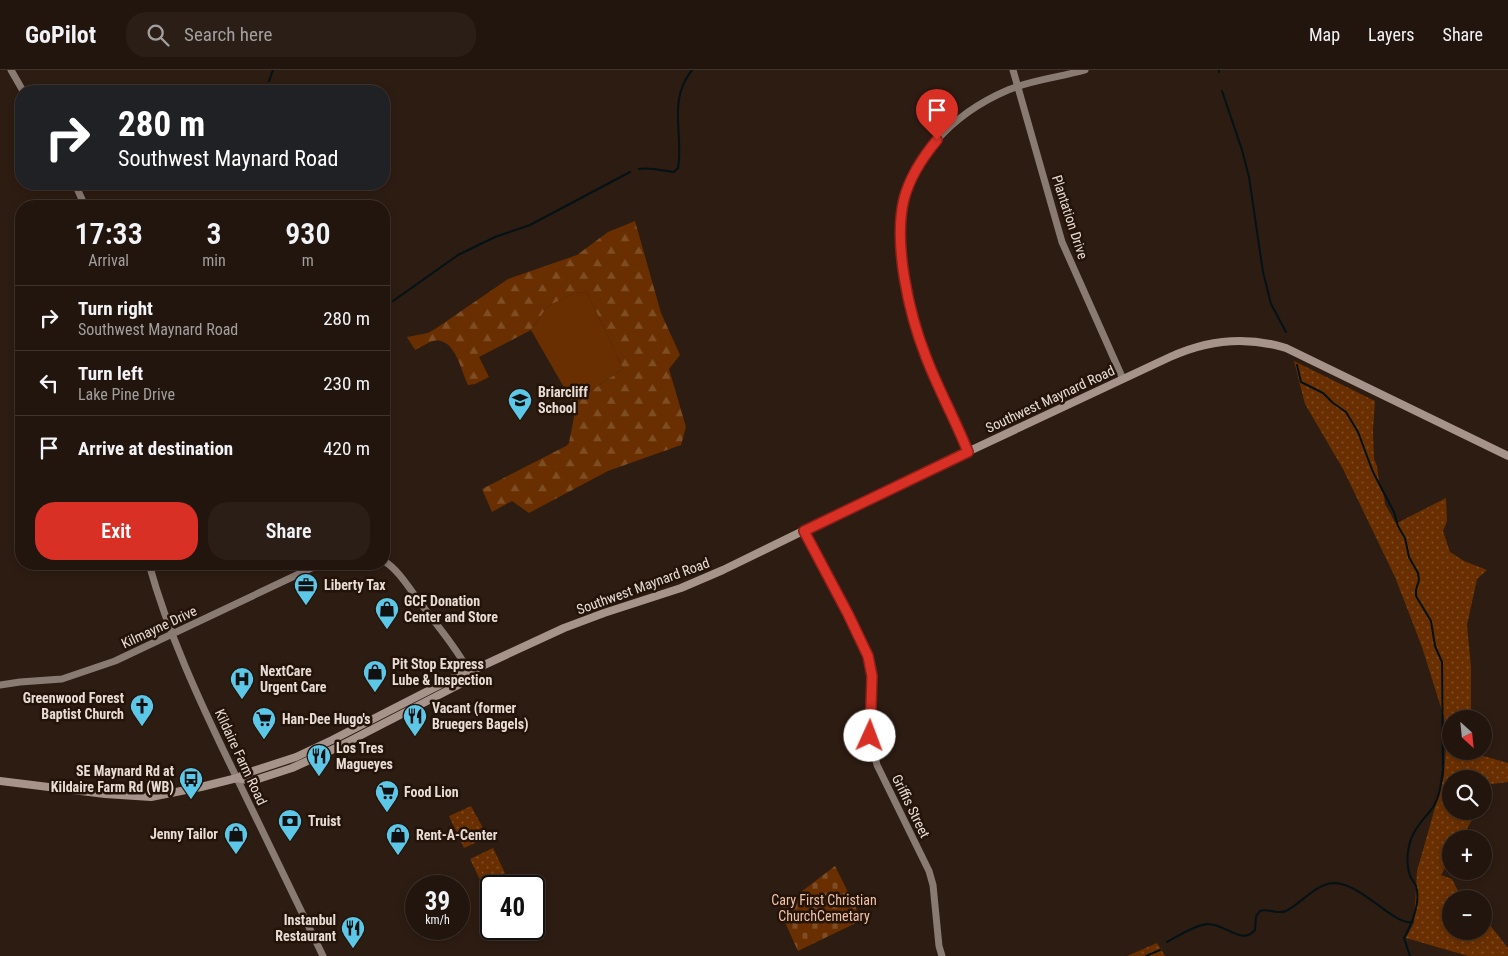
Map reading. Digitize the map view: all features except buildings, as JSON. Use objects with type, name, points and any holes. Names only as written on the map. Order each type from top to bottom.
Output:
[{"type":"main road","name":"Southwest Maynard Road","points":[[237,778],[304,754],[460,674],[469,672],[572,625],[604,612],[681,588],[1187,349],[1217,342],[1242,341],[1269,343],[1286,348],[1508,456]]},
{"type":"main road","name":"Southwest Maynard Road","points":[[237,778],[252,781],[292,768],[336,748],[464,682],[469,672]]},
{"type":"main road","points":[[336,748],[338,742],[362,729],[375,718]]},
{"type":"main road","points":[[0,781],[105,794],[151,797],[237,778]]},
{"type":"street","points":[[12,70],[20,85]]},
{"type":"street","name":"Plantation Drive","points":[[1013,70],[1062,242],[1123,379]]},
{"type":"street","points":[[968,452],[929,364],[915,325],[905,281],[901,242],[901,219],[904,200],[915,171],[924,156],[937,140],[961,117],[976,106],[1017,86],[1085,70]]},
{"type":"street","name":"Griffis Street","points":[[804,531],[868,656],[872,676],[869,723],[872,751],[934,885],[939,946],[942,956]]},
{"type":"street","points":[[390,565],[458,652],[469,672]]},
{"type":"street","name":"Kildaire Farm Road","points":[[151,570],[191,680],[323,956]]},
{"type":"street","name":"Kilmayne Drive","points":[[0,685],[69,677],[126,656],[307,570]]},
{"type":"green space","points":[[635,221],[661,313],[680,355],[669,369],[686,427],[681,445],[608,471],[529,513],[512,501],[492,512],[482,489],[566,446],[569,443],[574,417],[573,403],[623,369],[587,292],[575,293],[548,306],[531,330],[479,357],[489,377],[475,384],[468,385],[456,356],[447,344],[441,341],[433,341],[415,350],[407,337],[428,333],[508,279],[577,255],[608,232]]},
{"type":"green space","points":[[587,292],[623,369],[573,403],[531,330],[548,306],[575,293]]},
{"type":"green space","points":[[1294,361],[1375,401],[1374,459],[1385,504],[1395,522],[1397,523],[1446,498],[1447,521],[1443,531],[1450,552],[1464,561],[1487,570],[1477,579],[1467,625],[1471,667],[1472,710],[1442,711],[1422,647],[1395,577],[1343,469],[1305,404]]},
{"type":"green space","points":[[1492,758],[1508,763],[1508,782],[1492,784],[1492,770],[1444,770],[1445,760],[1492,760]]},
{"type":"green space","points":[[1442,783],[1442,820],[1472,820],[1466,830],[1442,830],[1442,880],[1452,880],[1458,890],[1442,890],[1442,940],[1492,940],[1492,928],[1508,948],[1508,956],[1468,956],[1406,938],[1414,923],[1417,871]]},
{"type":"green space","points":[[471,806],[488,837],[464,848],[449,816]]},
{"type":"green space","points":[[493,848],[505,873],[501,875],[480,875],[480,880],[470,859]]},
{"type":"green space","name":"Cary First Christian ChurchCemetary","points":[[835,866],[862,920],[798,951],[779,909],[790,900],[791,902],[793,898]]},
{"type":"green space","points":[[1157,943],[1165,956],[1127,956]]},
{"type":"waterway","points":[[269,81],[273,70]]},
{"type":"waterway","points":[[639,169],[674,172],[678,168],[678,106],[684,82],[692,70]]},
{"type":"waterway","points":[[1222,91],[1249,177],[1263,272],[1271,304],[1286,332]]},
{"type":"waterway","points":[[393,301],[458,255],[495,237],[530,225],[630,172]]},
{"type":"waterway","points":[[1297,365],[1301,382],[1323,393],[1346,412],[1358,432],[1373,472],[1405,538],[1409,557],[1418,573],[1419,580],[1416,596],[1431,621],[1435,646],[1442,662],[1443,770],[1441,785],[1434,806],[1412,836],[1408,853],[1409,872],[1416,885],[1417,892],[1414,913],[1404,938],[1410,956]]},
{"type":"waterway","points":[[1167,942],[1192,929],[1207,924],[1220,927],[1238,935],[1250,934],[1255,930],[1256,916],[1260,911],[1286,911],[1315,890],[1335,883],[1357,890],[1387,912],[1404,921],[1412,922]]},
{"type":"waterway","points":[[1146,956],[1160,950]]},
{"type":"place","name":"Briarcliff School","points":[[520,421]]},
{"type":"place","name":"Liberty Tax","points":[[306,606]]},
{"type":"place","name":"GCF Donation Center and Store","points":[[387,630]]},
{"type":"place","name":"Pit Stop Express Lube & Inspection","points":[[375,693]]},
{"type":"place","name":"NextCare Urgent Care","points":[[242,700]]},
{"type":"place","name":"Greenwood Forest Baptist Church","points":[[142,727]]},
{"type":"place","name":"Vacant (former Bruegers Bagels)","points":[[415,737]]},
{"type":"place","name":"Han-Dee Hugo's","points":[[264,740]]},
{"type":"place","name":"Los Tres Magueyes","points":[[319,777]]},
{"type":"place","name":"SE Maynard Rd at Kildaire Farm Rd (WB)","points":[[191,800]]},
{"type":"place","name":"Food Lion","points":[[387,813]]},
{"type":"place","name":"Truist","points":[[290,842]]},
{"type":"place","name":"Jenny Tailor","points":[[236,855]]},
{"type":"place","name":"Rent-A-Center","points":[[398,856]]},
{"type":"place","name":"Instanbul Restaurant","points":[[353,949]]},
{"type":"route","points":[[870,736],[872,676],[868,656],[804,531],[968,452],[925,355],[918,334],[905,281],[901,242],[901,219],[908,186],[920,161],[937,140]]}]
